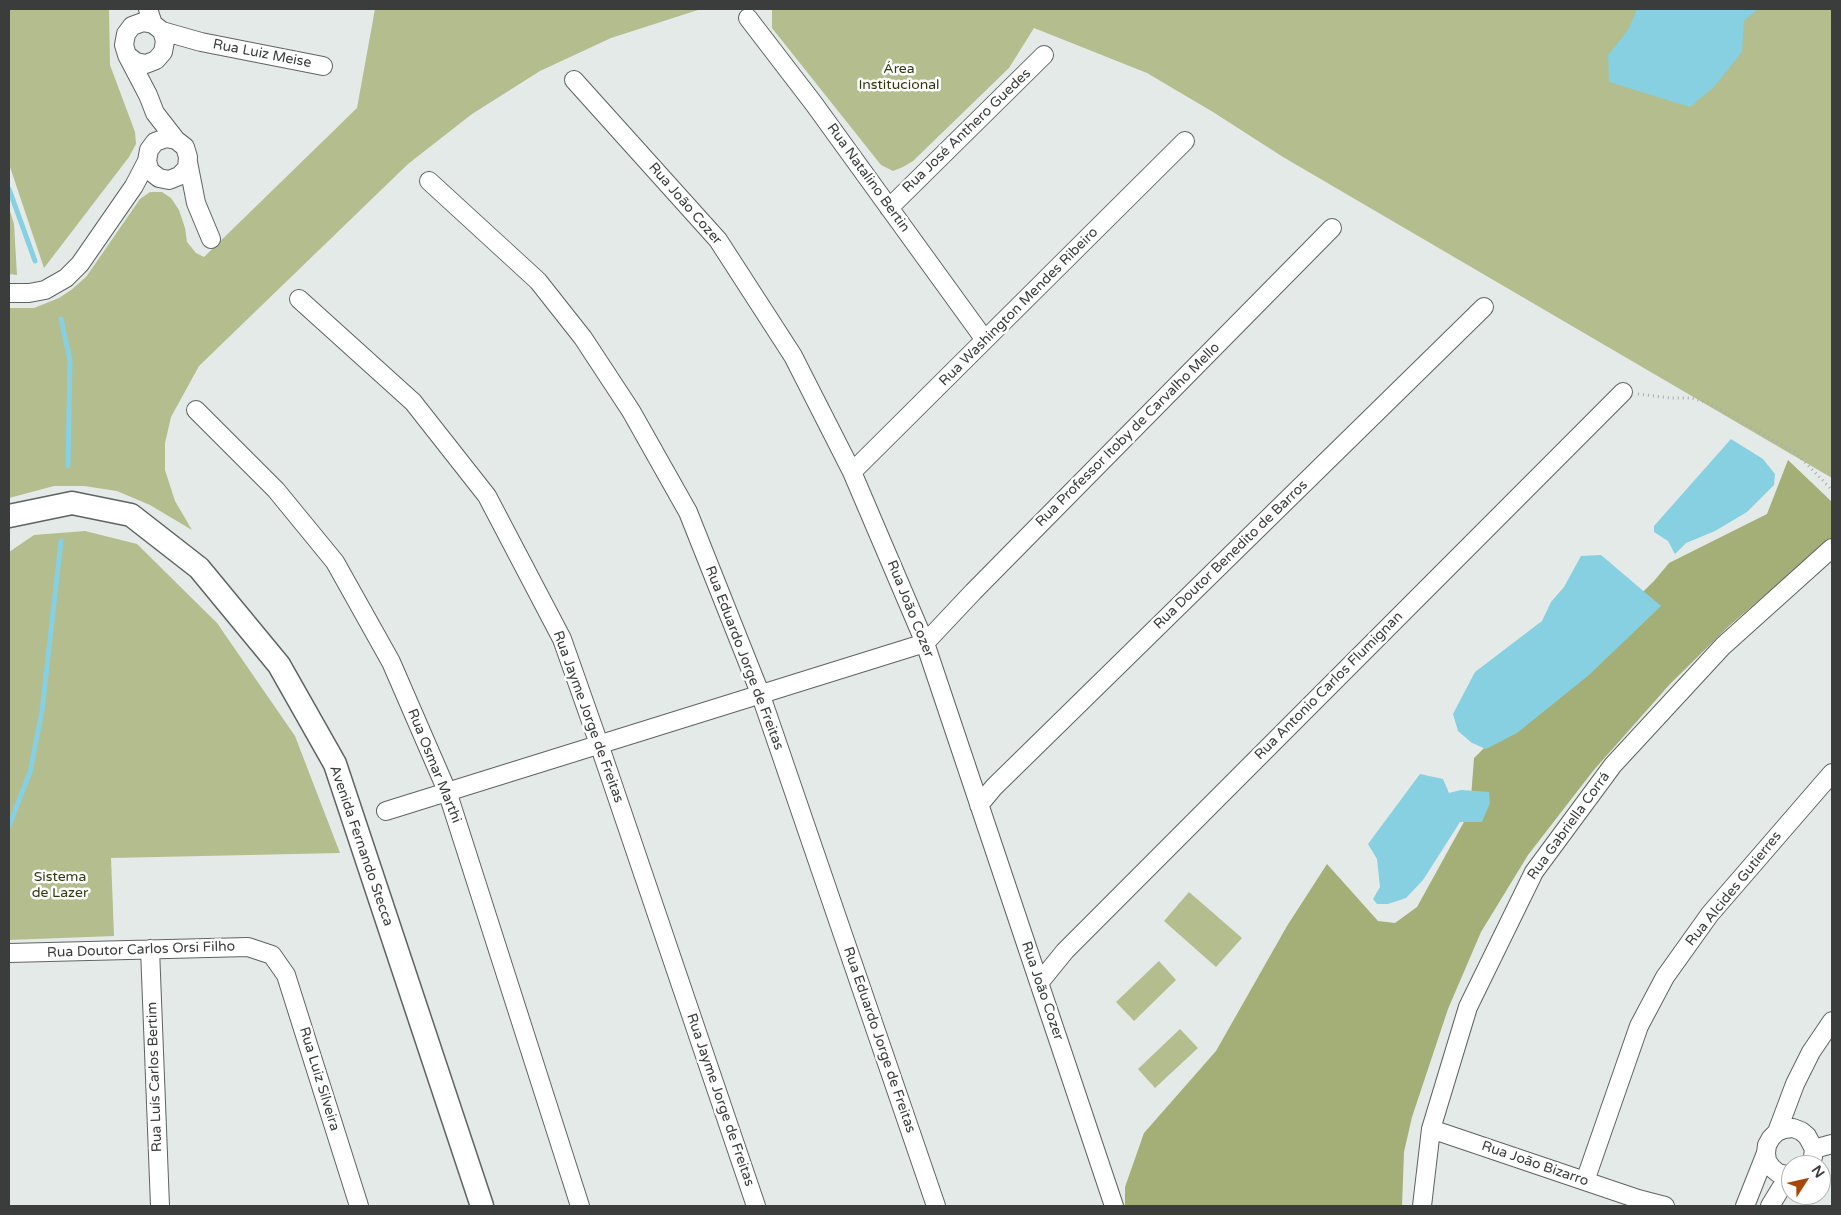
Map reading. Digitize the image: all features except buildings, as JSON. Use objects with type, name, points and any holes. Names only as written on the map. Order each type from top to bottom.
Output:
[{"type":"street","points":[[131,9],[124,45],[127,55],[148,95],[155,113],[176,140],[185,147],[196,203],[211,239]]},
{"type":"street","name":"Rua Natalino Bertin","points":[[748,18],[814,104],[985,340]]},
{"type":"street","points":[[126,34],[132,26],[154,21],[165,41],[148,95]]},
{"type":"street","name":"Rua Luiz Meise","points":[[154,21],[201,42],[323,66]]},
{"type":"street","name":"Rua Luiz Meise","points":[[160,56],[201,42]]},
{"type":"street","points":[[127,55],[136,62],[146,64],[160,56]]},
{"type":"street","name":"Rua José Anthero Guedes","points":[[889,208],[1044,56]]},
{"type":"street","name":"Rua João Cozer","points":[[574,80],[718,240],[793,356],[852,472],[925,643],[1114,1206]]},
{"type":"street","points":[[155,113],[156,142]]},
{"type":"street","points":[[9,293],[29,293],[44,290],[66,278],[80,264],[134,186],[147,161],[149,150],[156,142],[166,138],[176,140]]},
{"type":"street","name":"Rua Washington Mendes Ribeiro","points":[[852,472],[1185,141]]},
{"type":"street","points":[[147,161],[150,171],[196,203]]},
{"type":"street","points":[[134,186],[180,176],[188,162]]},
{"type":"street","name":"Rua Eduardo Jorge de Freitas","points":[[429,181],[538,281],[583,338],[630,411],[688,512],[760,693],[936,1206]]},
{"type":"street","name":"Rua Professor Itoby de Carvalho Mello","points":[[925,643],[1332,228]]},
{"type":"street","name":"Rua Jayme Jorge de Freitas","points":[[298,299],[412,402],[487,496],[562,639],[756,1206]]},
{"type":"street","name":"Rua Doutor Benedito de Barros","points":[[979,804],[994,787],[1484,307]]},
{"type":"street","name":"Rua Antonio Carlos Flumignan","points":[[1039,982],[1065,951],[1623,392]]},
{"type":"street","name":"Rua Osmar Marthi","points":[[196,410],[276,490],[335,562],[391,662],[447,792],[580,1206]]},
{"type":"street","name":"Avenida Fernando Stecca","points":[[11,516],[72,503],[131,515],[199,568],[279,665],[334,764],[482,1206]]},
{"type":"street","name":"Rua Gabriella Corrá","points":[[1422,1206],[1431,1129],[1468,1006],[1534,872],[1613,765],[1723,646],[1832,548]]},
{"type":"street","points":[[386,811],[925,643]]},
{"type":"street","name":"Rua Alcides Gutierres","points":[[1585,1181],[1639,1026],[1665,977],[1710,914],[1832,773]]},
{"type":"street","name":"Rua Doutor Carlos Orsi Filho","points":[[9,954],[150,948],[248,947],[272,955]]},
{"type":"street","name":"Rua Luís Carlos Bertim","points":[[150,948],[160,1206]]},
{"type":"street","name":"Rua Luiz Silveira","points":[[272,955],[286,974],[359,1206]]},
{"type":"street","points":[[1777,1132],[1795,1084],[1811,1052],[1832,1021]]},
{"type":"street","points":[[1745,1206],[1766,1153],[1767,1145],[1777,1132],[1793,1128],[1801,1131],[1807,1136],[1812,1155]]},
{"type":"street","name":"Rua João Bizarro","points":[[1431,1129],[1585,1181],[1640,1203],[1665,1206]]},
{"type":"street","points":[[1815,1155],[1832,1144]]},
{"type":"street","points":[[1766,1153],[1772,1168],[1781,1175]]},
{"type":"street","points":[[1770,1206],[1781,1188]]},
{"type":"path","points":[[1623,392],[1670,398],[1691,398],[1709,403],[1796,453],[1832,490]]},
{"type":"green space","points":[[9,9],[109,9],[110,65],[135,132],[136,144],[129,157],[44,268],[9,164]]},
{"type":"green space","points":[[375,9],[701,9],[611,38],[540,71],[472,114],[408,164],[199,366],[171,417],[165,443],[165,470],[175,501],[192,530],[150,505],[117,491],[84,486],[54,486],[9,498],[9,308],[34,308],[59,298],[71,290],[86,277],[140,199],[150,192],[162,192],[171,198],[179,210],[187,242],[196,253],[204,257],[357,108]]},
{"type":"green space","name":"Área Institucional","points":[[772,9],[1832,9],[1832,478],[1283,157],[1213,112],[1147,73],[1034,28],[1009,68],[913,161],[893,171],[881,165],[772,28]]},
{"type":"green space","points":[[9,208],[14,224],[17,275],[9,274]]},
{"type":"green space","points":[[1788,460],[1832,502],[1832,538],[1730,625],[1670,684],[1593,771],[1528,855],[1481,932],[1448,1009],[1412,1117],[1404,1152],[1402,1206],[1125,1206],[1125,1187],[1144,1133],[1216,1051],[1287,926],[1327,864],[1378,921],[1395,923],[1417,907],[1470,811],[1474,758],[1654,581],[1669,563],[1767,514]]},
{"type":"green space","name":"Sistema de Lazer","points":[[85,531],[137,544],[217,623],[295,736],[340,853],[111,858],[114,936],[9,940],[9,552],[34,535]]},
{"type":"green space","points":[[1189,892],[1242,938],[1216,967],[1164,921]]},
{"type":"green space","points":[[1159,961],[1176,980],[1134,1021],[1116,1002]]},
{"type":"green space","points":[[1180,1029],[1198,1048],[1155,1088],[1138,1069]]},
{"type":"water","points":[[1637,9],[1758,9],[1744,21],[1742,52],[1714,87],[1690,107],[1609,82],[1608,55],[1628,30]]},
{"type":"water","points":[[1731,439],[1763,459],[1775,474],[1774,485],[1747,512],[1715,531],[1686,543],[1675,554],[1668,541],[1654,532],[1654,526]]},
{"type":"water","points":[[1601,555],[1661,606],[1589,675],[1517,733],[1486,749],[1472,743],[1458,731],[1453,714],[1475,672],[1542,621],[1551,602],[1564,587],[1581,556]]},
{"type":"water","points":[[1420,774],[1443,779],[1449,793],[1461,790],[1489,792],[1490,803],[1482,822],[1460,822],[1423,880],[1406,898],[1388,904],[1377,904],[1373,899],[1380,887],[1377,859],[1368,844]]},
{"type":"waterway","points":[[9,189],[35,261]]},
{"type":"waterway","points":[[61,319],[70,360],[68,466]]},
{"type":"waterway","points":[[9,826],[30,772],[42,711],[61,541]]}]
